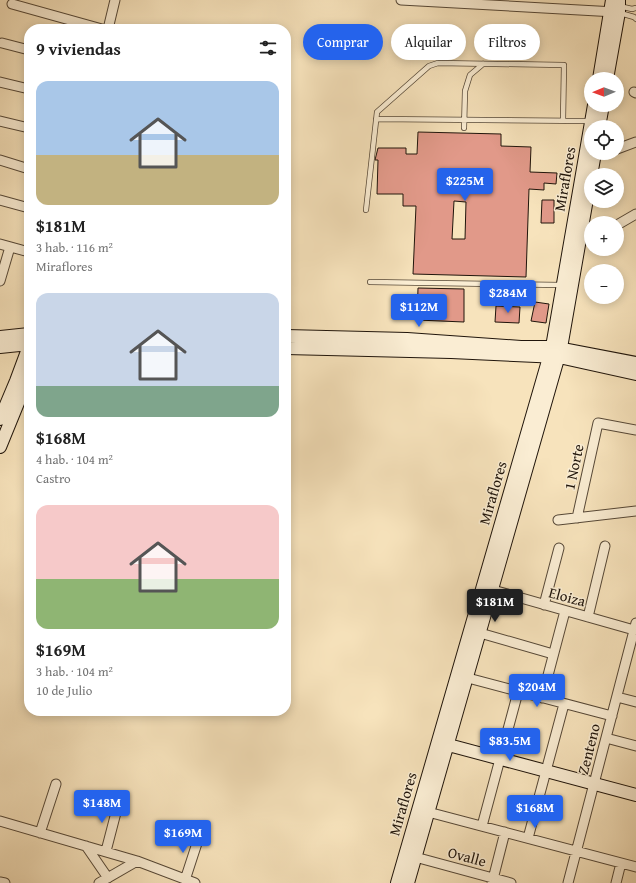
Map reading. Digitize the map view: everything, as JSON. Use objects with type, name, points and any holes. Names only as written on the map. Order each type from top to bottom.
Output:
[{"type":"main road","points":[[600,72],[616,6]]},
{"type":"main road","points":[[608,72],[616,6]]},
{"type":"main road","name":"Miraflores","points":[[408,883],[428,812],[443,743],[468,678],[493,590],[555,352],[590,160]]},
{"type":"main road","name":"Miraflores","points":[[588,216],[594,160]]},
{"type":"main road","name":"Miraflores","points":[[566,286],[584,232]]},
{"type":"main road","points":[[0,337],[24,335]]},
{"type":"main road","points":[[291,336],[406,339],[521,347],[636,363]]},
{"type":"main road","points":[[0,347],[24,345]]},
{"type":"main road","points":[[291,348],[451,352],[525,357],[555,352],[636,374]]},
{"type":"main road","name":"Miraflores","points":[[397,883],[443,743],[555,352]]},
{"type":"main road","points":[[0,419],[24,359]]},
{"type":"main road","points":[[0,447],[24,388]]},
{"type":"main road","points":[[443,743],[636,795]]},
{"type":"street","points":[[109,24],[115,0]]},
{"type":"street","points":[[400,0],[616,6]]},
{"type":"street","points":[[12,4],[84,24]]},
{"type":"street","points":[[2,43],[24,49]]},
{"type":"street","points":[[0,82],[24,88]]},
{"type":"street","points":[[0,121],[24,127]]},
{"type":"street","points":[[624,146],[636,142]]},
{"type":"street","points":[[0,160],[24,167]]},
{"type":"street","points":[[0,200],[24,207]]},
{"type":"street","points":[[624,221],[636,214]]},
{"type":"street","points":[[0,244],[24,251]]},
{"type":"street","points":[[0,281],[10,247]]},
{"type":"street","name":"1 Norte","points":[[578,518],[598,423],[636,430]]},
{"type":"street","points":[[558,520],[636,511]]},
{"type":"street","points":[[588,617],[605,546]]},
{"type":"street","points":[[544,605],[559,548]]},
{"type":"street","name":"Eloiza","points":[[493,590],[588,617],[635,626]]},
{"type":"street","points":[[542,698],[565,611]]},
{"type":"street","name":"Zenteno","points":[[568,883],[617,697],[632,654],[635,626]]},
{"type":"street","points":[[480,633],[553,654]]},
{"type":"street","points":[[468,678],[612,716]]},
{"type":"street","points":[[482,826],[518,692]]},
{"type":"street","points":[[617,697],[636,702]]},
{"type":"street","points":[[528,838],[564,704]]},
{"type":"street","points":[[606,738],[636,746]]},
{"type":"street","points":[[40,833],[56,784]]},
{"type":"street","points":[[106,851],[119,801]]},
{"type":"street","points":[[428,812],[636,867]]},
{"type":"street","points":[[0,821],[106,851],[195,883]]},
{"type":"street","points":[[493,881],[505,832]]},
{"type":"street","points":[[185,880],[200,834]]},
{"type":"street","points":[[86,846],[108,878]]},
{"type":"street","name":"Ovalle","points":[[415,857],[493,881],[511,883]]},
{"type":"street","points":[[99,883],[136,861]]},
{"type":"street","points":[[616,883],[621,863]]},
{"type":"street","points":[[0,882],[5,883]]},
{"type":"lane","points":[[616,6],[632,10],[636,8]]},
{"type":"lane","points":[[616,6],[634,17],[636,20]]},
{"type":"lane","points":[[366,210],[377,112],[429,66],[438,63],[564,65],[563,120]]},
{"type":"lane","points":[[464,128],[465,91],[470,75],[483,64]]},
{"type":"lane","points":[[376,119],[563,120],[584,122]]},
{"type":"lane","points":[[370,282],[566,286]]},
{"type":"building","points":[[418,132],[501,134],[501,146],[531,147],[530,172],[557,173],[556,184],[544,183],[544,190],[529,189],[526,277],[413,274],[416,206],[403,206],[403,194],[377,194],[378,160],[375,160],[378,148],[406,148],[406,154],[417,154]],"holes":[[[454,201],[466,202],[465,239],[452,239]]]},
{"type":"building","points":[[542,200],[554,200],[554,223],[541,223]]},
{"type":"building","points":[[418,288],[464,289],[464,322],[417,320]]},
{"type":"building","points":[[535,302],[549,304],[546,323],[531,321]]},
{"type":"building","points":[[496,306],[520,307],[519,323],[495,322]]}]
